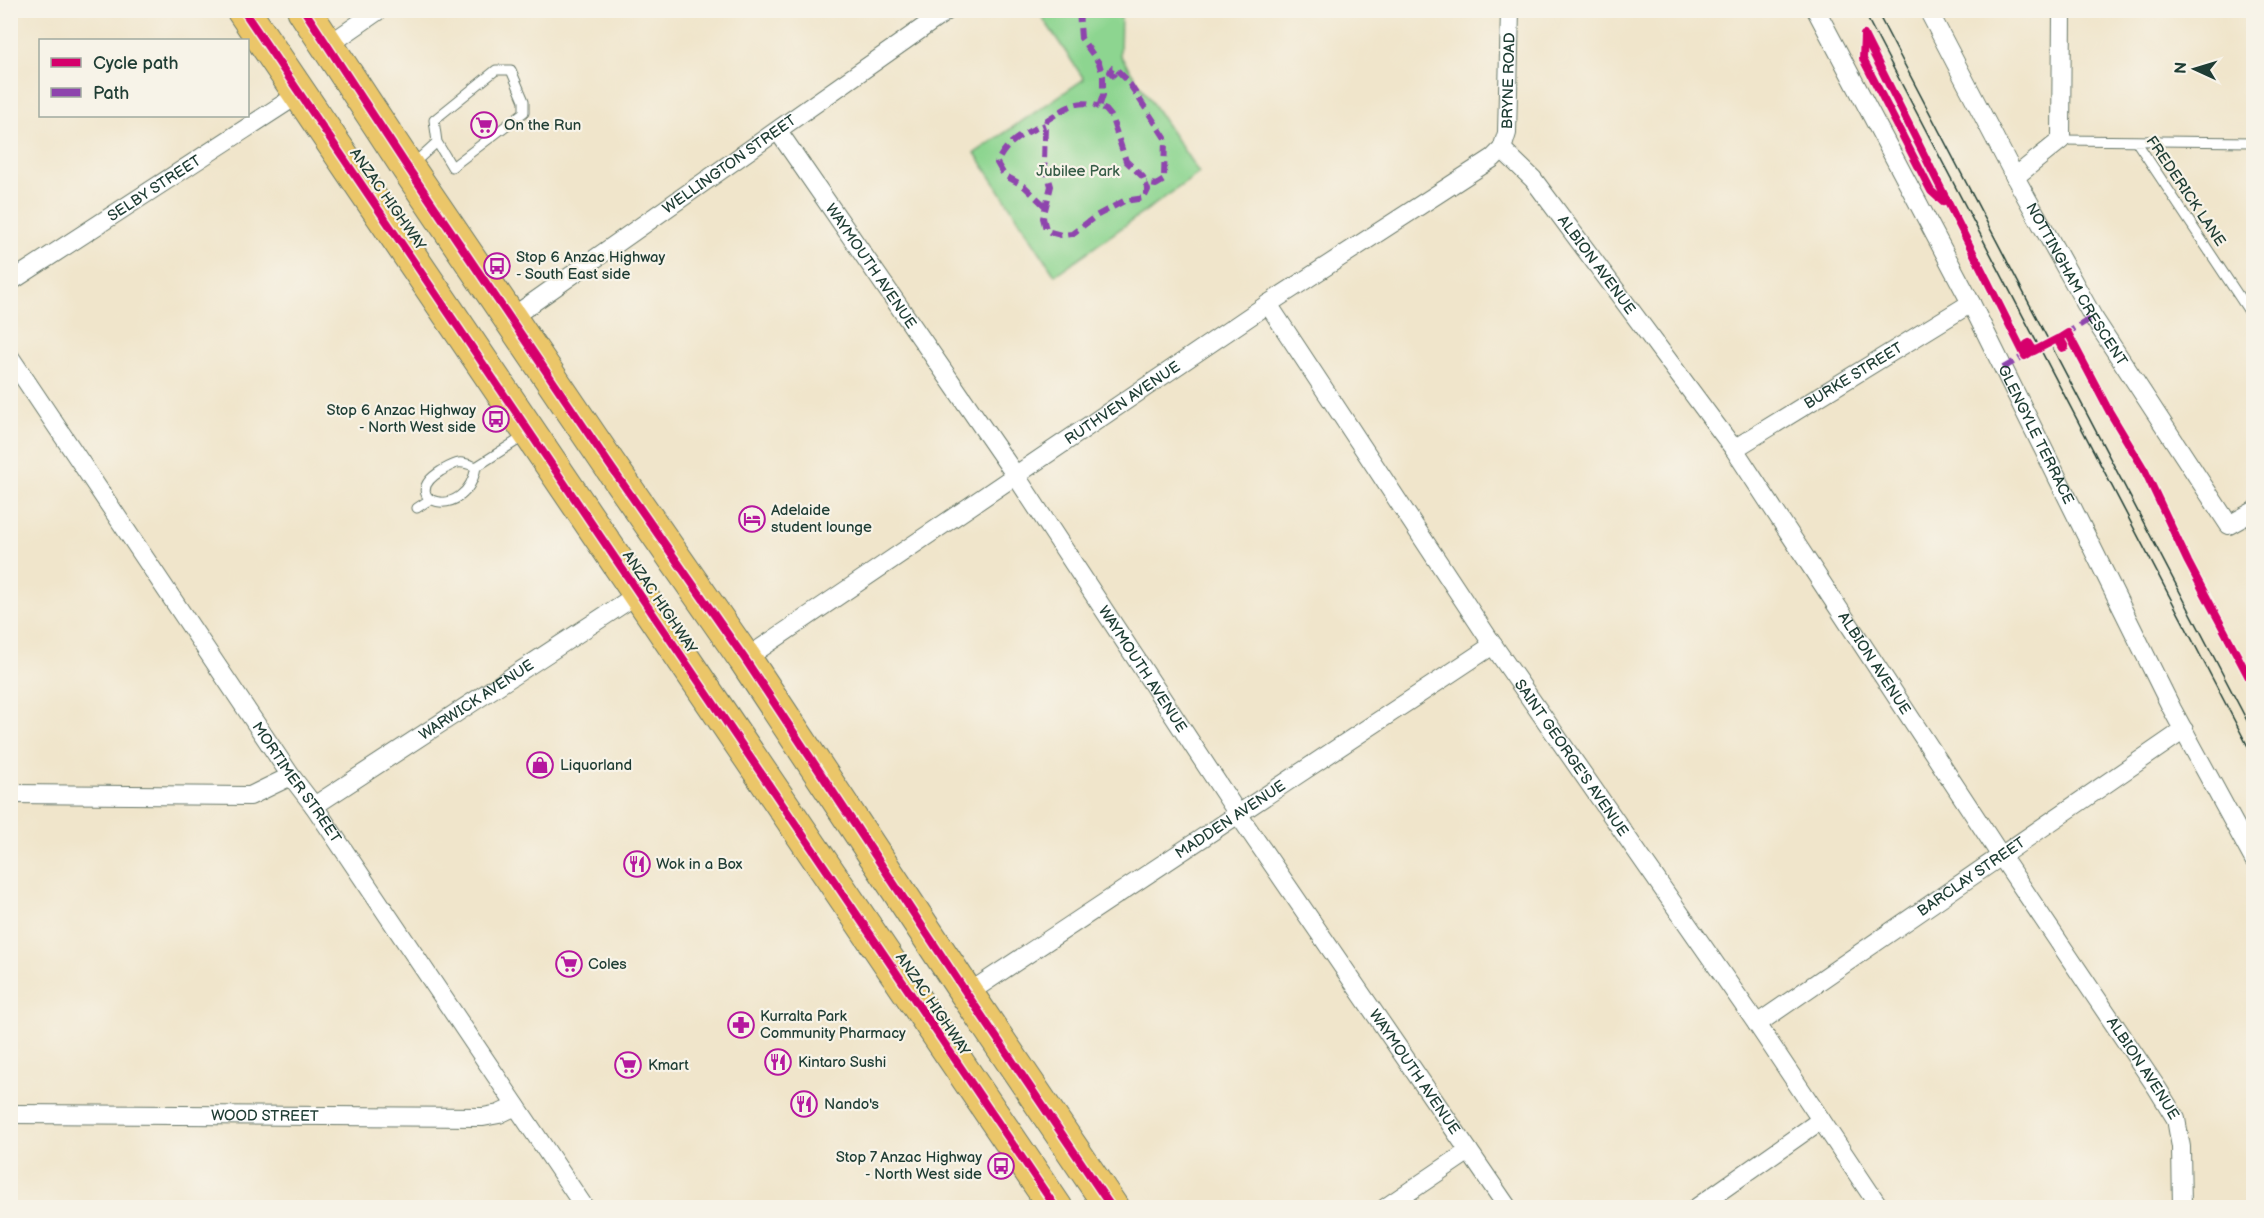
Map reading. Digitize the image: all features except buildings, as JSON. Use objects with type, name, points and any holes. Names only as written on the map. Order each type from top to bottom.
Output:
[{"type":"highway","name":"ANZAC HIGHWAY","points":[[243,10],[1056,1208]]},
{"type":"highway","points":[[304,10],[609,464],[745,659],[1110,1207]]},
{"type":"highway","points":[[367,190],[383,193],[391,184],[385,158],[387,135]]},
{"type":"highway","points":[[402,244],[399,229],[404,212],[411,204],[417,202],[433,204]]},
{"type":"highway","points":[[572,493],[609,464]]},
{"type":"highway","points":[[963,1072],[971,1060],[971,1038],[963,1012],[967,994]]},
{"type":"street","points":[[327,46],[379,10]]},
{"type":"street","name":"WELLINGTON STREET","points":[[511,318],[948,10]]},
{"type":"street","name":"BRYNE ROAD","points":[[1502,149],[1508,133],[1510,10]]},
{"type":"street","name":"GLENGYLE TERRACE","points":[[1816,10],[1971,303],[2184,730],[2253,860]]},
{"type":"street","name":"NOTTINGHAM CRESCENT","points":[[1928,10],[2015,177],[2093,317],[2229,525],[2253,511]]},
{"type":"street","points":[[2015,177],[2061,140],[2062,10]]},
{"type":"street","name":"SELBY STREET","points":[[10,282],[299,94]]},
{"type":"street","name":"WAYMOUTH AVENUE","points":[[778,131],[1016,476],[1238,814],[1508,1208]]},
{"type":"street","name":"RUTHVEN AVENUE","points":[[745,659],[1268,304],[1493,158],[1502,149]]},
{"type":"street","name":"ALBION AVENUE","points":[[1502,149],[1533,179],[1734,449],[2001,856],[2157,1088],[2176,1119],[2181,1147],[2182,1208]]},
{"type":"street","name":"BURKE STREET","points":[[1734,449],[1971,303]]},
{"type":"street","name":"SAINT GEORGE'S AVENUE","points":[[1268,304],[1493,645],[1757,1024],[1880,1208]]},
{"type":"street","name":"MORTIMER STREET","points":[[10,357],[585,1208]]},
{"type":"street","name":"WARWICK AVENUE","points":[[314,806],[639,594]]},
{"type":"street","name":"MADDEN AVENUE","points":[[967,994],[1493,645]]},
{"type":"street","name":"BARCLAY STREET","points":[[1757,1024],[2184,730]]},
{"type":"street","points":[[10,794],[250,796],[291,776]]},
{"type":"street","name":"WOOD STREET","points":[[10,1114],[483,1117],[499,1114],[516,1106]]},
{"type":"street","points":[[1696,1208],[1821,1120]]},
{"type":"street","points":[[1385,1208],[1469,1151]]},
{"type":"lane","points":[[408,168],[437,142],[434,120],[496,70],[511,70],[524,100],[524,112],[452,167],[437,142]]},
{"type":"lane","name":"FREDERICK LANE","points":[[2061,140],[2136,141],[2253,319]]},
{"type":"lane","points":[[2136,141],[2253,142]]},
{"type":"lane","points":[[476,467],[462,462],[454,463],[432,477],[426,486],[429,500],[438,503],[456,498],[470,487],[476,467],[530,432]]},
{"type":"lane","points":[[417,508],[429,500]]},
{"type":"green space","name":"Jubilee Park","points":[[1038,11],[1121,11],[1120,55],[1199,173],[1055,275],[975,153],[1084,79]]},
{"type":"tram line","points":[[1863,10],[2254,758]]},
{"type":"tram line","points":[[1876,10],[2254,734]]},
{"type":"marked path","points":[[1079,10],[1081,38],[1099,63],[1103,76],[1103,95],[1099,107],[1111,116],[1126,161],[1143,177],[1148,190],[1144,198],[1124,201],[1096,216],[1072,234],[1061,235],[1050,232],[1046,229],[1043,218],[1051,186],[1044,163],[1045,125],[1047,120],[1066,108],[1085,103],[1099,107]]},
{"type":"marked path","points":[[1115,77],[1110,72],[1112,68],[1115,68],[1127,80],[1165,138],[1164,180],[1156,185],[1146,183]]},
{"type":"marked path","points":[[1045,125],[1016,139],[1005,149],[997,163],[1004,175],[1024,186],[1045,206]]},
{"type":"marked path","points":[[2064,335],[2093,317]]},
{"type":"marked path","points":[[2003,368],[2029,353]]},
{"type":"cycle path","points":[[243,10],[1056,1208]]},
{"type":"cycle path","points":[[304,10],[609,464],[745,659],[1112,1208]]},
{"type":"cycle path","points":[[1864,35],[2025,356],[2031,352],[2027,344],[2029,343],[2034,351],[2057,339],[2062,348],[2065,347],[2060,338],[2068,333],[2109,411],[2145,471],[2188,562],[2254,687]]},
{"type":"cycle path","points":[[1864,35],[1863,59],[1931,191],[1943,202]]},
{"type":"place","name":"On the Run","points":[[484,125]]},
{"type":"place","name":"Stop 6 Anzac Highway - South East side","points":[[497,266]]},
{"type":"place","name":"Stop 6 Anzac Highway - North West side","points":[[496,419]]},
{"type":"place","name":"Adelaide student lounge","points":[[752,519]]},
{"type":"place","name":"Liquorland","points":[[540,765]]},
{"type":"place","name":"Wok in a Box","points":[[637,864]]},
{"type":"place","name":"Coles","points":[[569,964]]},
{"type":"place","name":"Kurralta Park Community Pharmacy","points":[[741,1025]]},
{"type":"place","name":"Kintaro Sushi","points":[[778,1062]]},
{"type":"place","name":"Kmart","points":[[628,1065]]},
{"type":"place","name":"Nando's","points":[[804,1104]]},
{"type":"place","name":"Stop 7 Anzac Highway - North West side","points":[[1001,1166]]}]
